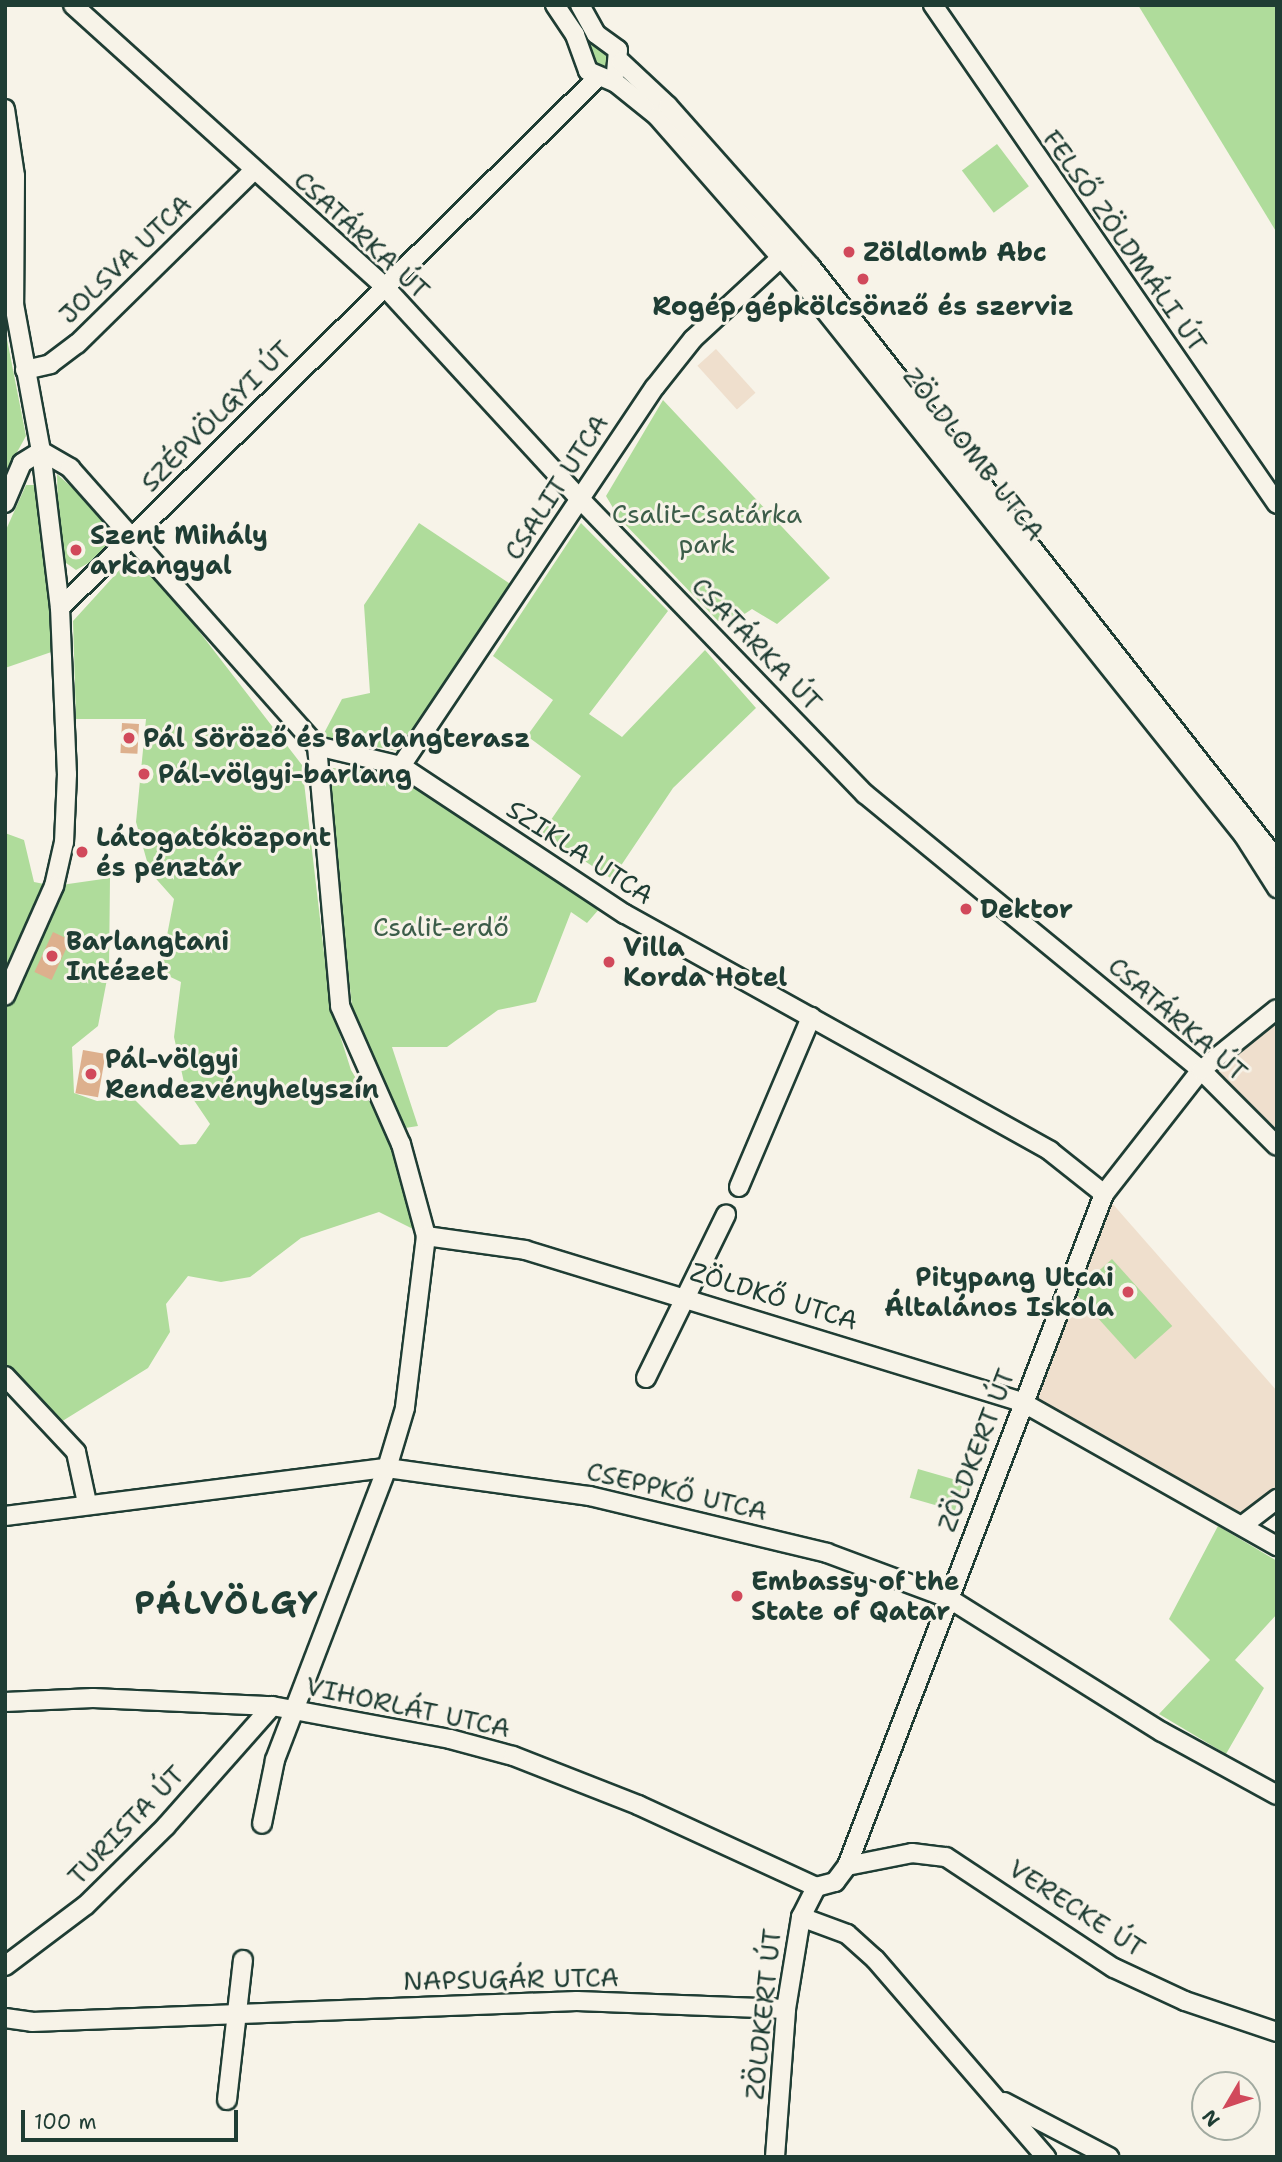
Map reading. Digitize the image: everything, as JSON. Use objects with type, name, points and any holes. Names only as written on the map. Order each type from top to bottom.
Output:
[{"type":"street","name":"CSATÁRKA ÚT","points":[[73,5],[253,171],[384,286],[581,500],[865,794],[1201,1070],[1277,1146]]},
{"type":"street","points":[[555,5],[575,35],[595,74]]},
{"type":"street","points":[[580,5],[596,34],[618,50],[621,62]]},
{"type":"street","name":"FELSŐ ZÖLDMÁLI ÚT","points":[[933,5],[1277,503]]},
{"type":"street","name":"SZÉPVÖLGYI ÚT","points":[[60,608],[574,98],[586,77],[621,62]]},
{"type":"street","name":"ZÖLDLOMB UTCA","points":[[621,62],[668,106],[1277,860]]},
{"type":"street","name":"ZÖLDLOMB UTCA","points":[[595,74],[657,116],[787,252],[1244,836],[1277,888]]},
{"type":"street","points":[[5,109],[15,176],[14,304],[41,451],[66,676],[64,842],[54,886],[5,996]]},
{"type":"street","name":"JOLSVA UTCA","points":[[25,370],[50,364],[77,344],[253,171]]},
{"type":"street","name":"CSALIT UTCA","points":[[401,766],[581,500],[629,423],[694,339],[787,252]]},
{"type":"street","points":[[41,451],[70,468],[317,747],[340,1006],[401,1144],[426,1237],[405,1408],[387,1468],[275,1760],[262,1824]]},
{"type":"street","points":[[5,503],[22,463],[41,451]]},
{"type":"street","name":"SZIKLA UTCA","points":[[317,747],[401,766],[625,914],[1050,1151],[1104,1194]]},
{"type":"street","name":"ZÖLDKERT ÚT","points":[[847,1866],[1021,1402],[1104,1194],[1201,1070],[1277,1009]]},
{"type":"street","points":[[739,1187],[811,1017]]},
{"type":"street","points":[[646,1378],[726,1215]]},
{"type":"street","name":"ZÖLDKŐ UTCA","points":[[426,1237],[525,1250],[687,1296],[1021,1402],[1277,1546]]},
{"type":"street","points":[[5,1376],[76,1452],[87,1503]]},
{"type":"street","name":"CSEPPKŐ UTCA","points":[[5,1516],[87,1503],[387,1468],[590,1496],[827,1553],[948,1598],[1162,1732],[1277,1795]]},
{"type":"street","points":[[1243,1525],[1277,1499]]},
{"type":"street","name":"VIHORLÁT UTCA","points":[[5,1702],[93,1699],[272,1706],[513,1756],[638,1805],[816,1887]]},
{"type":"street","name":"TURISTA ÚT","points":[[5,1966],[86,1905],[166,1826],[272,1706]]},
{"type":"street","name":"VERECKE ÚT","points":[[847,1866],[912,1853],[946,1857],[1114,1968],[1185,2001],[1277,2032]]},
{"type":"street","points":[[816,1887],[835,1882],[847,1866]]},
{"type":"street","name":"ZÖLDKERT ÚT","points":[[775,2157],[786,2009],[801,1917],[816,1887]]},
{"type":"street","points":[[801,1917],[847,1934],[875,1959],[1046,2157]]},
{"type":"street","points":[[227,2100],[243,1960]]},
{"type":"street","name":"NAPSUGÁR UTCA","points":[[5,2018],[32,2022],[236,2011],[577,2001],[786,2009]]},
{"type":"street","points":[[996,2097],[1110,2157]]},
{"type":"shaded area","points":[[716,349],[755,393],[737,410],[697,366]]},
{"type":"shaded area","points":[[1277,1023],[1277,1137],[1218,1071]]},
{"type":"shaded area","name":"Pitypang Utcai Általános Iskola","points":[[1104,1194],[1277,1391],[1277,1499],[1243,1525],[1022,1402]]},
{"type":"green space","points":[[559,5],[578,5],[616,59],[607,71],[598,72]]},
{"type":"green space","points":[[1138,5],[1277,5],[1277,233]]},
{"type":"green space","points":[[997,144],[1029,186],[994,213],[962,170]]},
{"type":"green space","points":[[5,329],[26,436],[5,474]]},
{"type":"green space","name":"Csalit-Csatárka park","points":[[663,400],[830,578],[777,624],[752,609],[734,621],[728,615],[718,621],[619,518],[606,496]]},
{"type":"green space","points":[[57,474],[118,529],[118,535],[94,560],[76,570],[59,558]]},
{"type":"green space","points":[[26,485],[39,485],[63,648],[5,668],[5,532]]},
{"type":"green space","points":[[419,523],[512,585],[398,751],[322,737],[342,699],[370,693],[364,605]]},
{"type":"green space","points":[[581,523],[668,611],[589,714],[622,737],[705,650],[756,708],[673,788],[612,879],[542,833],[581,776],[527,736],[553,700],[493,656]]},
{"type":"green space","points":[[137,562],[151,569],[302,765],[330,1004],[351,1070],[394,1142],[413,1229],[379,1212],[301,1238],[250,1277],[221,1282],[188,1276],[166,1304],[170,1332],[148,1368],[56,1425],[5,1376],[5,833],[24,840],[34,882],[54,886],[110,878],[109,969],[98,1026],[72,1047],[74,1093],[97,1101],[133,1098],[180,1145],[196,1144],[210,1124],[185,1087],[174,1037],[181,982],[160,972],[174,899],[150,872],[136,822],[146,719],[76,719],[73,621],[125,564]]},
{"type":"green space","name":"Csalit-erdő","points":[[325,770],[391,771],[600,908],[587,923],[571,912],[536,1002],[498,1010],[447,1047],[392,1047],[418,1126],[405,1128],[367,1050],[352,1006]]},
{"type":"green space","points":[[1112,1259],[1172,1326],[1135,1359],[1075,1292]]},
{"type":"green space","points":[[918,1469],[963,1482],[955,1511],[910,1498]]},
{"type":"green space","points":[[1218,1526],[1277,1561],[1277,1614],[1235,1660],[1264,1688],[1226,1754],[1159,1714],[1210,1660],[1169,1619]]},
{"type":"building","name":"Pál Söröző és Barlangterasz","points":[[122,723],[139,724],[137,754],[120,753]]},
{"type":"building","name":"Barlangtani Intézet","points":[[53,932],[70,940],[52,980],[34,972]]},
{"type":"building","name":"Pál-völgyi Rendezvényhelyszín","points":[[83,1050],[106,1054],[98,1097],[75,1093]]},
{"type":"place","name":"Zöldlomb Abc","points":[[849,252]]},
{"type":"place","name":"Rogép gépkölcsönző és szerviz","points":[[863,279]]},
{"type":"place","name":"Szent Mihály arkangyal","points":[[76,550]]},
{"type":"place","name":"Pál Söröző és Barlangterasz","points":[[129,738]]},
{"type":"place","name":"Pál-völgyi-barlang","points":[[144,774]]},
{"type":"place","name":"Látogatóközpont és pénztár","points":[[82,852]]},
{"type":"place","name":"Dektor","points":[[966,909]]},
{"type":"place","name":"Barlangtani Intézet","points":[[52,956]]},
{"type":"place","name":"Villa Korda Hotel","points":[[609,962]]},
{"type":"place","name":"Pál-völgyi Rendezvényhelyszín","points":[[91,1074]]},
{"type":"place","name":"Pitypang Utcai Általános Iskola","points":[[1128,1292]]},
{"type":"place","name":"Embassy of the State of Qatar","points":[[737,1596]]},
{"type":"district","name":"PÁLVÖLGY","points":[[227,1603]]}]
